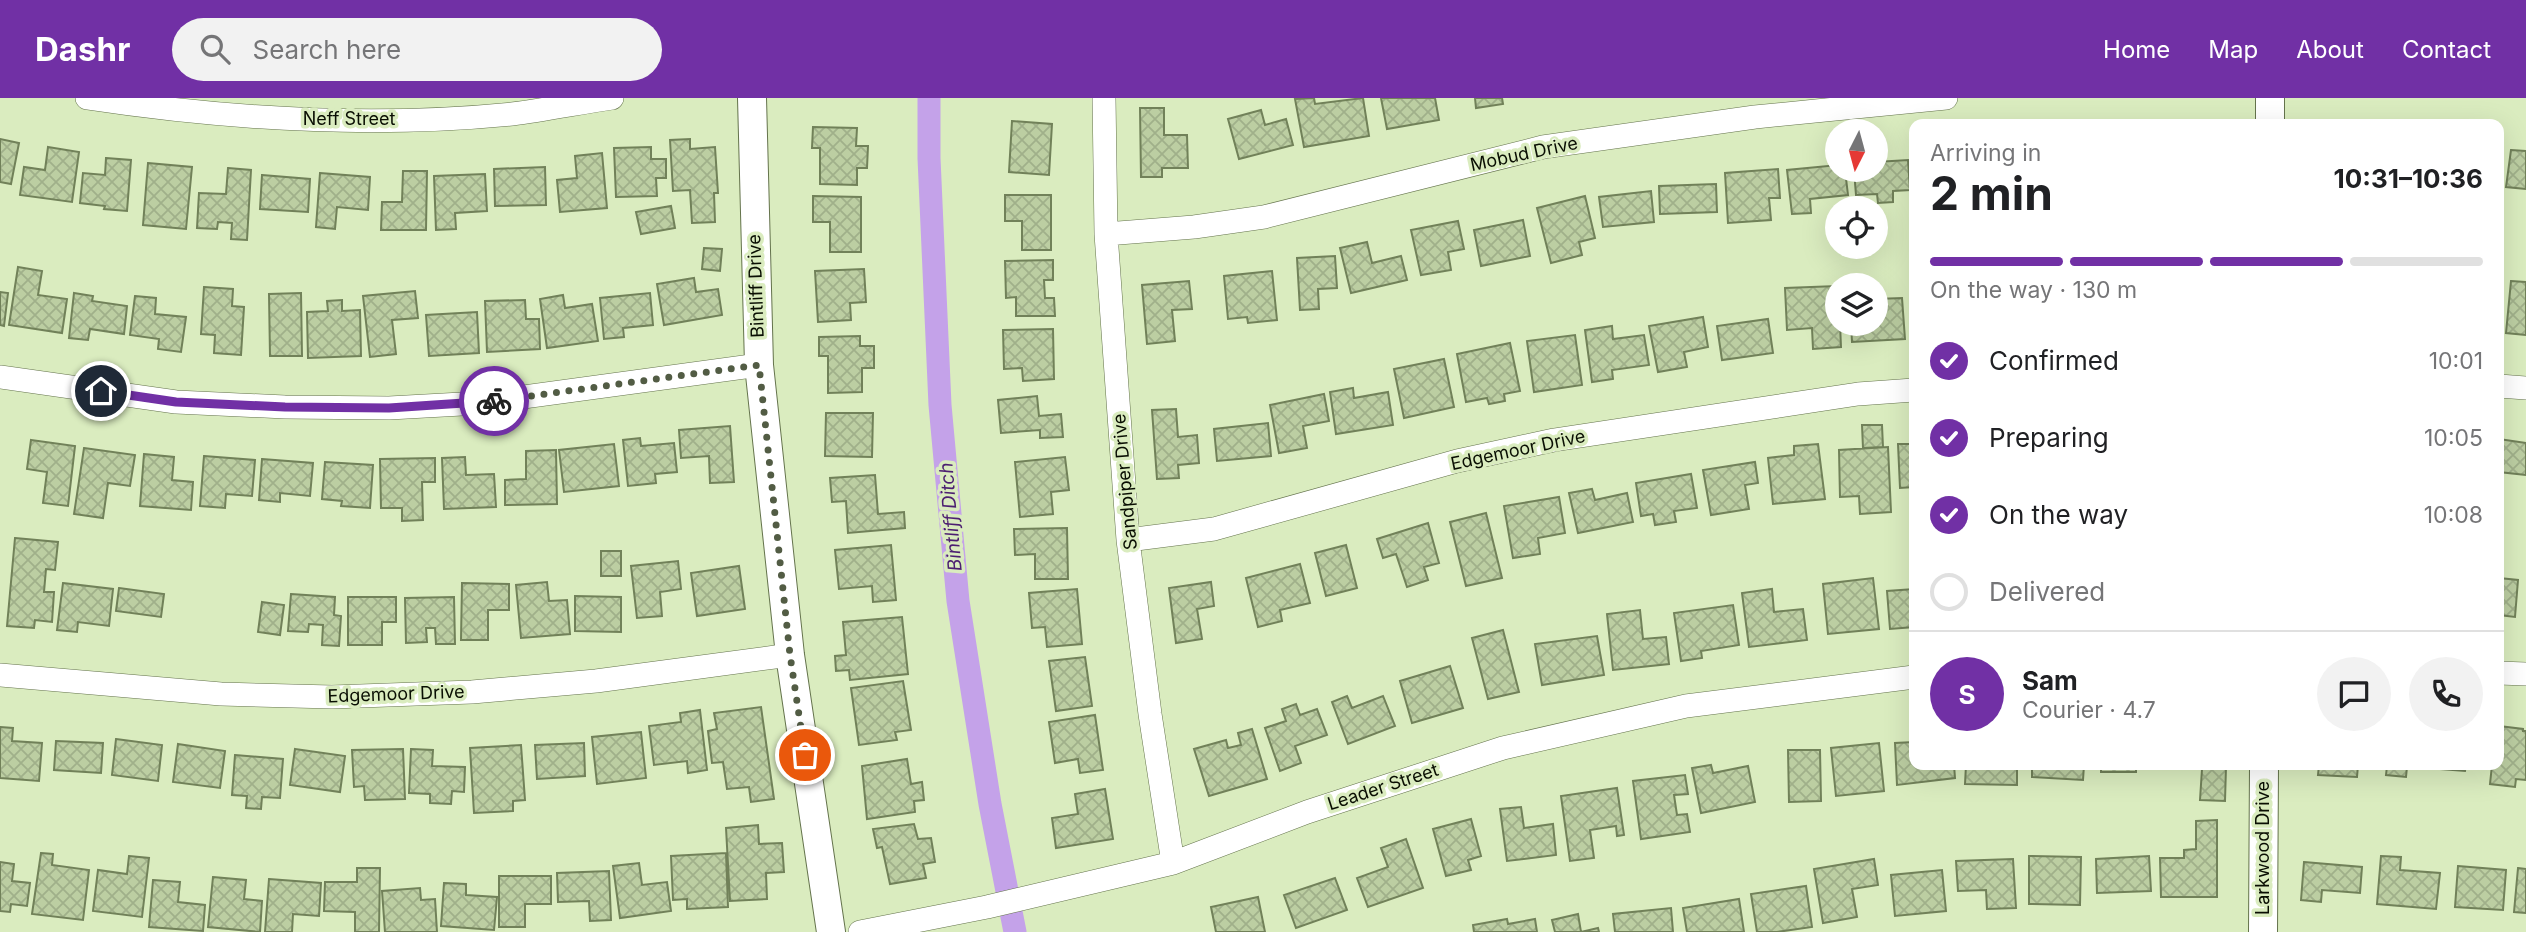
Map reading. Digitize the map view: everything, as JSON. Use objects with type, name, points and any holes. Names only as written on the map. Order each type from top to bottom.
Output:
[{"type":"street","name":"Neff Street","points":[[87,98],[174,111],[307,119],[428,119],[513,114],[612,98]]},
{"type":"street","name":"Bintliff Drive","points":[[752,98],[759,365],[790,655],[831,932]]},
{"type":"street","name":"Sandpiper Drive","points":[[1104,98],[1106,234],[1128,540],[1150,714],[1173,863]]},
{"type":"street","name":"Mobud Drive","points":[[1106,234],[1194,227],[1265,217],[1544,147],[1755,117],[1946,98]]},
{"type":"street","points":[[2270,98],[2270,119]]},
{"type":"street","points":[[0,377],[176,402],[389,408],[480,403],[759,365]]},
{"type":"street","points":[[2504,386],[2526,388]]},
{"type":"street","name":"Edgemoor Drive","points":[[1128,540],[1214,528],[1457,461],[1554,440],[1858,394],[1909,390]]},
{"type":"street","name":"Edgemoor Drive","points":[[0,675],[221,694],[332,697],[472,692],[596,681],[790,655]]},
{"type":"street","points":[[2504,673],[2526,674]]},
{"type":"street","name":"Leader Street","points":[[860,932],[987,907],[1173,863],[1307,811],[1503,748],[1686,706],[1909,678]]},
{"type":"street","name":"Larkwood Drive","points":[[2263,932],[2264,770]]},
{"type":"building","points":[[1314,98],[1315,104],[1363,98],[1369,136],[1304,147],[1295,99]]},
{"type":"building","points":[[1381,98],[1435,98],[1439,120],[1387,129]]},
{"type":"building","points":[[1475,98],[1502,98],[1503,104],[1476,108]]},
{"type":"building","points":[[1140,108],[1164,108],[1164,135],[1187,135],[1188,168],[1162,168],[1162,177],[1141,177]]},
{"type":"building","points":[[1261,110],[1265,125],[1286,119],[1293,145],[1239,159],[1228,119]]},
{"type":"building","points":[[1012,121],[1052,124],[1049,175],[1009,172]]},
{"type":"building","points":[[813,127],[857,128],[856,146],[868,146],[867,168],[857,168],[857,185],[820,184],[820,148],[812,148]]},
{"type":"building","points":[[0,139],[19,143],[11,184],[0,182]]},
{"type":"building","points":[[690,139],[690,149],[715,147],[718,193],[714,193],[715,222],[692,223],[690,190],[673,191],[670,140]]},
{"type":"building","points":[[48,147],[79,152],[72,202],[20,195],[24,167],[45,170]]},
{"type":"building","points":[[651,147],[651,159],[666,159],[666,178],[656,178],[657,196],[616,197],[614,148]]},
{"type":"building","points":[[2511,150],[2526,151],[2526,189],[2506,187]]},
{"type":"building","points":[[602,153],[607,208],[560,212],[557,180],[577,178],[575,156]]},
{"type":"building","points":[[106,158],[131,160],[127,211],[80,203],[83,173],[105,175]]},
{"type":"building","points":[[1908,160],[1909,190],[1893,191],[1893,202],[1888,202],[1888,196],[1856,195],[1855,182],[1888,182],[1888,161]]},
{"type":"building","points":[[148,163],[192,167],[186,229],[143,225]]},
{"type":"building","points":[[1825,166],[1825,182],[1846,182],[1848,195],[1810,199],[1811,213],[1792,214],[1787,170]]},
{"type":"building","points":[[545,167],[546,205],[495,206],[494,169]]},
{"type":"building","points":[[228,168],[251,170],[247,240],[231,239],[232,223],[218,222],[217,229],[197,228],[199,193],[226,194]]},
{"type":"building","points":[[1778,169],[1780,198],[1769,198],[1771,220],[1728,223],[1725,173]]},
{"type":"building","points":[[403,171],[427,171],[426,230],[381,230],[382,202],[402,202]]},
{"type":"building","points":[[320,173],[370,177],[368,210],[337,207],[335,229],[316,227]]},
{"type":"building","points":[[485,174],[487,211],[455,213],[456,229],[436,230],[434,176]]},
{"type":"building","points":[[262,175],[310,179],[308,212],[260,209]]},
{"type":"building","points":[[1716,184],[1717,212],[1660,214],[1659,186]]},
{"type":"building","points":[[1651,191],[1654,222],[1603,227],[1599,197]]},
{"type":"building","points":[[1005,195],[1051,195],[1051,250],[1022,250],[1022,221],[1005,221]]},
{"type":"building","points":[[813,196],[861,197],[861,252],[830,252],[830,222],[813,222]]},
{"type":"building","points":[[1585,196],[1595,238],[1579,242],[1582,255],[1551,263],[1537,208]]},
{"type":"building","points":[[671,206],[675,228],[641,234],[636,212]]},
{"type":"building","points":[[1523,220],[1530,256],[1481,266],[1474,230]]},
{"type":"building","points":[[1458,221],[1464,249],[1448,252],[1451,270],[1421,275],[1411,230]]},
{"type":"building","points":[[1367,242],[1372,263],[1401,256],[1407,280],[1351,293],[1340,248]]},
{"type":"building","points":[[704,248],[722,249],[720,271],[702,269]]},
{"type":"building","points":[[1335,256],[1337,288],[1318,289],[1319,309],[1300,310],[1297,258]]},
{"type":"building","points":[[1053,260],[1053,280],[1044,280],[1045,298],[1054,298],[1055,316],[1016,316],[1016,297],[1006,298],[1005,261]]},
{"type":"building","points":[[18,267],[42,271],[38,295],[67,299],[62,333],[9,325]]},
{"type":"building","points":[[864,269],[866,302],[850,303],[851,320],[818,322],[815,271]]},
{"type":"building","points":[[1272,271],[1277,320],[1248,323],[1247,317],[1228,319],[1224,276]]},
{"type":"building","points":[[694,278],[696,292],[718,289],[722,315],[664,325],[657,284]]},
{"type":"building","points":[[1189,281],[1192,309],[1172,310],[1175,341],[1147,344],[1142,285]]},
{"type":"building","points":[[2511,281],[2526,282],[2526,335],[2506,333]]},
{"type":"building","points":[[1825,286],[1825,336],[1841,336],[1841,347],[1813,349],[1812,328],[1787,330],[1785,288]]},
{"type":"building","points":[[204,287],[233,289],[232,306],[244,307],[241,355],[214,353],[215,335],[201,334]]},
{"type":"building","points":[[415,291],[418,318],[392,320],[396,354],[370,357],[363,296]]},
{"type":"building","points":[[0,292],[8,293],[4,326],[0,325]]},
{"type":"building","points":[[74,293],[93,296],[92,301],[127,306],[124,334],[90,329],[88,340],[69,338]]},
{"type":"building","points":[[301,293],[302,356],[270,356],[269,294]]},
{"type":"building","points":[[650,293],[653,325],[623,328],[624,337],[604,339],[600,298]]},
{"type":"building","points":[[563,295],[565,308],[592,304],[598,341],[547,348],[540,299]]},
{"type":"building","points":[[135,296],[156,298],[155,314],[186,317],[181,352],[158,349],[159,339],[130,335]]},
{"type":"building","points":[[1902,298],[1905,339],[1852,342],[1852,336],[1888,336],[1888,299]]},
{"type":"building","points":[[342,300],[342,311],[360,310],[361,356],[308,358],[307,312],[328,311],[327,301]]},
{"type":"building","points":[[525,300],[526,319],[539,319],[540,349],[487,352],[485,301]]},
{"type":"building","points":[[477,312],[479,353],[429,356],[426,315]]},
{"type":"building","points":[[1703,317],[1708,347],[1684,352],[1687,367],[1658,372],[1649,326]]},
{"type":"building","points":[[1768,319],[1773,353],[1722,360],[1717,326]]},
{"type":"building","points":[[1612,326],[1613,339],[1644,335],[1649,365],[1612,370],[1613,379],[1592,382],[1585,330]]},
{"type":"building","points":[[1053,329],[1054,379],[1023,381],[1022,368],[1004,369],[1003,330]]},
{"type":"building","points":[[1575,335],[1582,385],[1534,392],[1527,341]]},
{"type":"building","points":[[860,336],[860,346],[874,346],[874,368],[862,368],[862,392],[828,393],[828,356],[819,356],[819,337]]},
{"type":"building","points":[[1510,343],[1520,391],[1504,394],[1505,401],[1489,404],[1487,398],[1466,402],[1457,354]]},
{"type":"building","points":[[1444,359],[1454,407],[1404,418],[1394,369]]},
{"type":"building","points":[[1353,388],[1354,398],[1388,392],[1393,425],[1336,434],[1330,392]]},
{"type":"building","points":[[1324,394],[1329,421],[1303,426],[1307,448],[1279,453],[1270,405]]},
{"type":"building","points":[[1037,396],[1039,416],[1061,414],[1063,437],[1040,438],[1040,430],[1001,433],[998,400]]},
{"type":"building","points":[[1176,409],[1178,437],[1197,435],[1199,463],[1178,465],[1179,478],[1157,479],[1152,410]]},
{"type":"building","points":[[826,413],[873,413],[872,457],[825,456]]},
{"type":"building","points":[[1268,423],[1271,456],[1217,461],[1214,429]]},
{"type":"building","points":[[1862,425],[1882,425],[1883,447],[1863,448]]},
{"type":"building","points":[[730,426],[734,482],[710,483],[709,456],[681,458],[679,430]]},
{"type":"building","points":[[640,438],[641,446],[674,443],[677,472],[655,474],[656,483],[628,486],[623,440]]},
{"type":"building","points":[[31,440],[75,446],[68,506],[43,503],[47,472],[27,469]]},
{"type":"building","points":[[2504,440],[2526,443],[2526,475],[2504,473]]},
{"type":"building","points":[[614,444],[619,486],[564,492],[559,450]]},
{"type":"building","points":[[1818,444],[1825,499],[1773,504],[1768,458],[1794,455],[1794,446]]},
{"type":"building","points":[[1898,444],[1909,444],[1909,487],[1900,488]]},
{"type":"building","points":[[1888,447],[1891,512],[1860,514],[1859,496],[1840,497],[1839,450]]},
{"type":"building","points":[[84,448],[135,455],[130,486],[108,483],[103,518],[74,514]]},
{"type":"building","points":[[556,450],[557,504],[505,505],[505,480],[526,479],[526,451]]},
{"type":"building","points":[[144,454],[174,457],[172,480],[193,482],[191,510],[140,506]]},
{"type":"building","points":[[204,456],[255,460],[252,496],[226,494],[225,508],[200,506]]},
{"type":"building","points":[[465,457],[466,475],[494,474],[496,507],[444,509],[442,458]]},
{"type":"building","points":[[1065,457],[1069,490],[1051,492],[1053,514],[1020,517],[1015,462]]},
{"type":"building","points":[[435,458],[435,482],[422,482],[423,520],[402,521],[402,508],[381,508],[380,459]]},
{"type":"building","points":[[262,459],[313,463],[310,496],[280,493],[280,502],[259,500]]},
{"type":"building","points":[[325,462],[373,465],[370,508],[341,506],[342,501],[322,499]]},
{"type":"building","points":[[1755,462],[1758,483],[1745,485],[1749,509],[1711,515],[1703,470]]},
{"type":"building","points":[[1691,474],[1697,508],[1674,511],[1676,522],[1655,525],[1653,514],[1641,516],[1636,483]]},
{"type":"building","points":[[875,475],[878,514],[904,512],[905,528],[848,533],[846,501],[832,502],[830,478]]},
{"type":"building","points":[[1592,489],[1595,500],[1627,493],[1633,522],[1578,533],[1569,493]]},
{"type":"building","points":[[1559,497],[1565,533],[1538,538],[1540,554],[1513,558],[1504,506]]},
{"type":"building","points":[[1486,513],[1502,578],[1466,586],[1450,522]]},
{"type":"building","points":[[1428,523],[1439,563],[1424,567],[1428,580],[1407,587],[1396,554],[1383,558],[1377,539]]},
{"type":"building","points":[[1067,528],[1068,579],[1035,579],[1035,554],[1015,555],[1014,529]]},
{"type":"building","points":[[15,538],[58,542],[55,570],[46,569],[44,592],[54,592],[52,622],[35,620],[34,628],[7,626]]},
{"type":"building","points":[[891,545],[896,600],[873,602],[872,586],[839,589],[835,550]]},
{"type":"building","points":[[1346,545],[1357,588],[1326,596],[1315,553]]},
{"type":"building","points":[[601,551],[621,551],[621,576],[601,576]]},
{"type":"building","points":[[678,561],[681,589],[660,592],[662,616],[637,618],[631,566]]},
{"type":"building","points":[[1300,564],[1310,603],[1280,610],[1282,621],[1258,627],[1246,578]]},
{"type":"building","points":[[739,566],[745,609],[697,616],[691,573]]},
{"type":"building","points":[[1873,578],[1879,629],[1828,634],[1823,584]]},
{"type":"building","points":[[2504,579],[2518,580],[2515,617],[2504,616]]},
{"type":"building","points":[[547,582],[549,601],[567,600],[570,634],[521,638],[516,585]]},
{"type":"building","points":[[1211,582],[1214,606],[1197,609],[1202,639],[1176,643],[1169,588]]},
{"type":"building","points":[[63,583],[113,589],[109,626],[78,622],[77,632],[57,630]]},
{"type":"building","points":[[462,583],[509,584],[509,610],[488,610],[488,640],[461,640]]},
{"type":"building","points":[[119,588],[164,594],[161,617],[116,611]]},
{"type":"building","points":[[1077,589],[1082,644],[1047,647],[1045,627],[1032,628],[1029,593]]},
{"type":"building","points":[[1772,589],[1774,612],[1803,609],[1807,640],[1749,647],[1742,593]]},
{"type":"building","points":[[1909,589],[1909,627],[1890,629],[1887,591]]},
{"type":"building","points":[[291,594],[335,597],[334,615],[341,616],[339,646],[322,645],[323,625],[309,624],[308,632],[288,631]]},
{"type":"building","points":[[575,596],[621,597],[621,632],[575,631]]},
{"type":"building","points":[[348,597],[396,597],[396,622],[382,622],[382,645],[348,645]]},
{"type":"building","points":[[454,597],[455,644],[436,644],[435,628],[426,628],[427,642],[406,643],[405,598]]},
{"type":"building","points":[[262,602],[284,605],[280,635],[258,632]]},
{"type":"building","points":[[1733,605],[1739,645],[1701,651],[1702,658],[1681,661],[1674,613]]},
{"type":"building","points":[[1640,610],[1643,639],[1666,637],[1669,664],[1613,670],[1607,614]]},
{"type":"building","points":[[902,617],[908,674],[850,680],[849,670],[836,671],[835,656],[846,655],[843,622]]},
{"type":"building","points":[[1503,630],[1519,692],[1488,699],[1472,638]]},
{"type":"building","points":[[1597,636],[1604,675],[1542,685],[1535,644]]},
{"type":"building","points":[[1085,657],[1092,706],[1056,711],[1049,661]]},
{"type":"building","points":[[1450,666],[1463,708],[1412,723],[1400,681]]},
{"type":"building","points":[[903,681],[911,730],[895,732],[897,740],[859,745],[851,688]]},
{"type":"building","points":[[1347,696],[1352,708],[1383,696],[1395,726],[1348,744],[1332,702]]},
{"type":"building","points":[[1296,704],[1300,715],[1317,709],[1327,735],[1295,746],[1301,763],[1280,771],[1265,728],[1286,721],[1282,709]]},
{"type":"building","points":[[761,707],[774,799],[751,802],[749,787],[727,789],[723,762],[712,763],[708,731],[717,729],[714,713]]},
{"type":"building","points":[[700,710],[707,770],[688,773],[687,761],[654,765],[649,726],[681,722],[680,713]]},
{"type":"building","points":[[1095,715],[1103,770],[1080,773],[1078,759],[1055,763],[1049,722]]},
{"type":"building","points":[[0,727],[13,728],[12,741],[42,743],[39,781],[0,778]]},
{"type":"building","points":[[2504,727],[2523,729],[2526,731],[2526,780],[2516,779],[2515,787],[2490,784],[2491,770],[2504,770]]},
{"type":"building","points":[[1252,729],[1267,779],[1209,796],[1194,749],[1226,740],[1228,748],[1241,745],[1238,733]]},
{"type":"building","points":[[641,732],[646,778],[597,784],[592,737]]},
{"type":"building","points":[[116,739],[162,745],[158,781],[112,775]]},
{"type":"building","points":[[56,741],[103,743],[101,773],[54,770]]},
{"type":"building","points":[[1909,742],[1909,770],[1954,770],[1955,778],[1897,785],[1895,743]]},
{"type":"building","points":[[584,743],[585,776],[537,779],[535,745]]},
{"type":"building","points":[[1879,743],[1884,791],[1836,796],[1831,748]]},
{"type":"building","points":[[178,744],[225,751],[220,788],[173,782]]},
{"type":"building","points":[[521,745],[525,800],[513,801],[513,811],[474,813],[470,748]]},
{"type":"building","points":[[295,749],[345,756],[340,792],[290,785]]},
{"type":"building","points":[[403,749],[405,799],[365,800],[364,786],[354,787],[352,750]]},
{"type":"building","points":[[411,749],[433,750],[432,766],[465,767],[464,792],[452,791],[451,804],[430,803],[430,794],[409,793]]},
{"type":"building","points":[[1788,750],[1820,750],[1821,801],[1789,802]]},
{"type":"building","points":[[235,755],[283,759],[280,798],[262,797],[261,809],[246,808],[247,796],[232,795]]},
{"type":"building","points":[[907,759],[911,784],[922,782],[924,800],[914,801],[915,812],[867,819],[862,766]]},
{"type":"building","points":[[1711,765],[1713,773],[1748,766],[1755,802],[1701,813],[1692,768]]},
{"type":"building","points":[[1966,770],[2017,770],[2017,785],[1965,784]]},
{"type":"building","points":[[2032,770],[2084,770],[2083,780],[2032,777]]},
{"type":"building","points":[[2101,770],[2136,770],[2136,772]]},
{"type":"building","points":[[2202,770],[2226,770],[2225,801],[2200,800]]},
{"type":"building","points":[[2318,770],[2358,770],[2357,777],[2318,775]]},
{"type":"building","points":[[2387,770],[2407,770],[2406,777],[2386,775]]},
{"type":"building","points":[[1685,775],[1688,794],[1674,795],[1677,815],[1687,814],[1690,832],[1641,839],[1633,781]]},
{"type":"building","points":[[1617,788],[1624,835],[1617,836],[1616,826],[1590,830],[1594,858],[1570,861],[1561,796]]},
{"type":"building","points":[[1105,789],[1113,839],[1056,848],[1052,818],[1078,814],[1075,794]]},
{"type":"building","points":[[1521,807],[1524,828],[1553,824],[1556,855],[1507,861],[1500,809]]},
{"type":"building","points":[[1471,819],[1481,856],[1468,860],[1471,870],[1446,876],[1433,829]]},
{"type":"building","points":[[2217,820],[2217,897],[2161,897],[2160,858],[2184,858],[2184,850],[2196,849],[2196,821]]},
{"type":"building","points":[[914,824],[918,839],[931,838],[935,862],[923,864],[926,878],[890,884],[882,847],[877,848],[873,829]]},
{"type":"building","points":[[758,825],[759,844],[782,843],[784,872],[766,873],[767,899],[730,901],[726,828]]},
{"type":"building","points":[[1406,839],[1423,888],[1368,907],[1357,878],[1388,867],[1381,848]]},
{"type":"building","points":[[41,853],[53,854],[52,865],[89,870],[83,920],[32,914]]},
{"type":"building","points":[[726,853],[728,907],[687,909],[687,899],[673,900],[671,856]]},
{"type":"building","points":[[129,856],[149,858],[142,917],[93,911],[98,870],[127,874]]},
{"type":"building","points":[[2029,856],[2081,857],[2080,905],[2029,904]]},
{"type":"building","points":[[2149,856],[2151,891],[2097,893],[2096,859]]},
{"type":"building","points":[[2381,856],[2401,857],[2400,870],[2440,873],[2436,909],[2377,904]]},
{"type":"building","points":[[1874,859],[1878,885],[1852,889],[1857,917],[1823,923],[1814,869]]},
{"type":"building","points":[[2013,859],[2016,908],[1987,909],[1986,890],[1958,891],[1956,861]]},
{"type":"building","points":[[0,862],[14,864],[12,881],[30,883],[27,906],[11,904],[10,912],[0,911]]},
{"type":"building","points":[[2304,862],[2362,867],[2360,893],[2322,890],[2321,902],[2301,900]]},
{"type":"building","points":[[639,863],[642,885],[667,882],[671,911],[620,918],[613,866]]},
{"type":"building","points":[[2458,866],[2506,870],[2503,910],[2455,907]]},
{"type":"building","points":[[357,868],[380,868],[379,932],[355,932],[355,912],[324,911],[325,882],[357,882]]},
{"type":"building","points":[[2518,868],[2526,869],[2526,913],[2514,912]]},
{"type":"building","points":[[1942,870],[1946,911],[1895,916],[1891,875]]},
{"type":"building","points":[[609,871],[611,920],[590,921],[589,901],[558,902],[557,873]]},
{"type":"building","points":[[499,876],[551,876],[551,904],[525,904],[525,927],[499,927]]},
{"type":"building","points":[[213,877],[246,880],[244,899],[262,901],[260,932],[208,927]]},
{"type":"building","points":[[1335,878],[1347,910],[1296,928],[1284,895]]},
{"type":"building","points":[[269,879],[321,883],[319,916],[293,914],[292,932],[265,932]]},
{"type":"building","points":[[153,880],[180,882],[178,902],[205,905],[203,931],[149,927]]},
{"type":"building","points":[[444,883],[466,884],[466,895],[497,897],[494,930],[441,926]]},
{"type":"building","points":[[1806,886],[1812,927],[1757,932],[1751,894]]},
{"type":"building","points":[[420,888],[421,900],[435,899],[437,932],[385,932],[382,891]]},
{"type":"building","points":[[1258,897],[1265,932],[1216,932],[1211,907]]},
{"type":"building","points":[[1739,899],[1744,932],[1687,932],[1683,908]]},
{"type":"building","points":[[1671,908],[1673,932],[1615,932],[1613,914]]},
{"type":"building","points":[[1578,914],[1581,932],[1555,932],[1552,920]]},
{"type":"building","points":[[1507,919],[1508,924],[1535,919],[1537,932],[1474,932],[1473,925]]},
{"type":"building","points":[[1598,928],[1599,932],[1581,932]]},
{"type":"waterway","name":"Bintliff Ditch","points":[[929,98],[929,158],[940,405],[958,601],[990,804],[1015,932]]},
{"type":"way so far","points":[[494,401],[759,365],[790,655],[805,755]]},
{"type":"route","points":[[101,391],[176,402],[285,407],[389,408],[494,401]]}]
